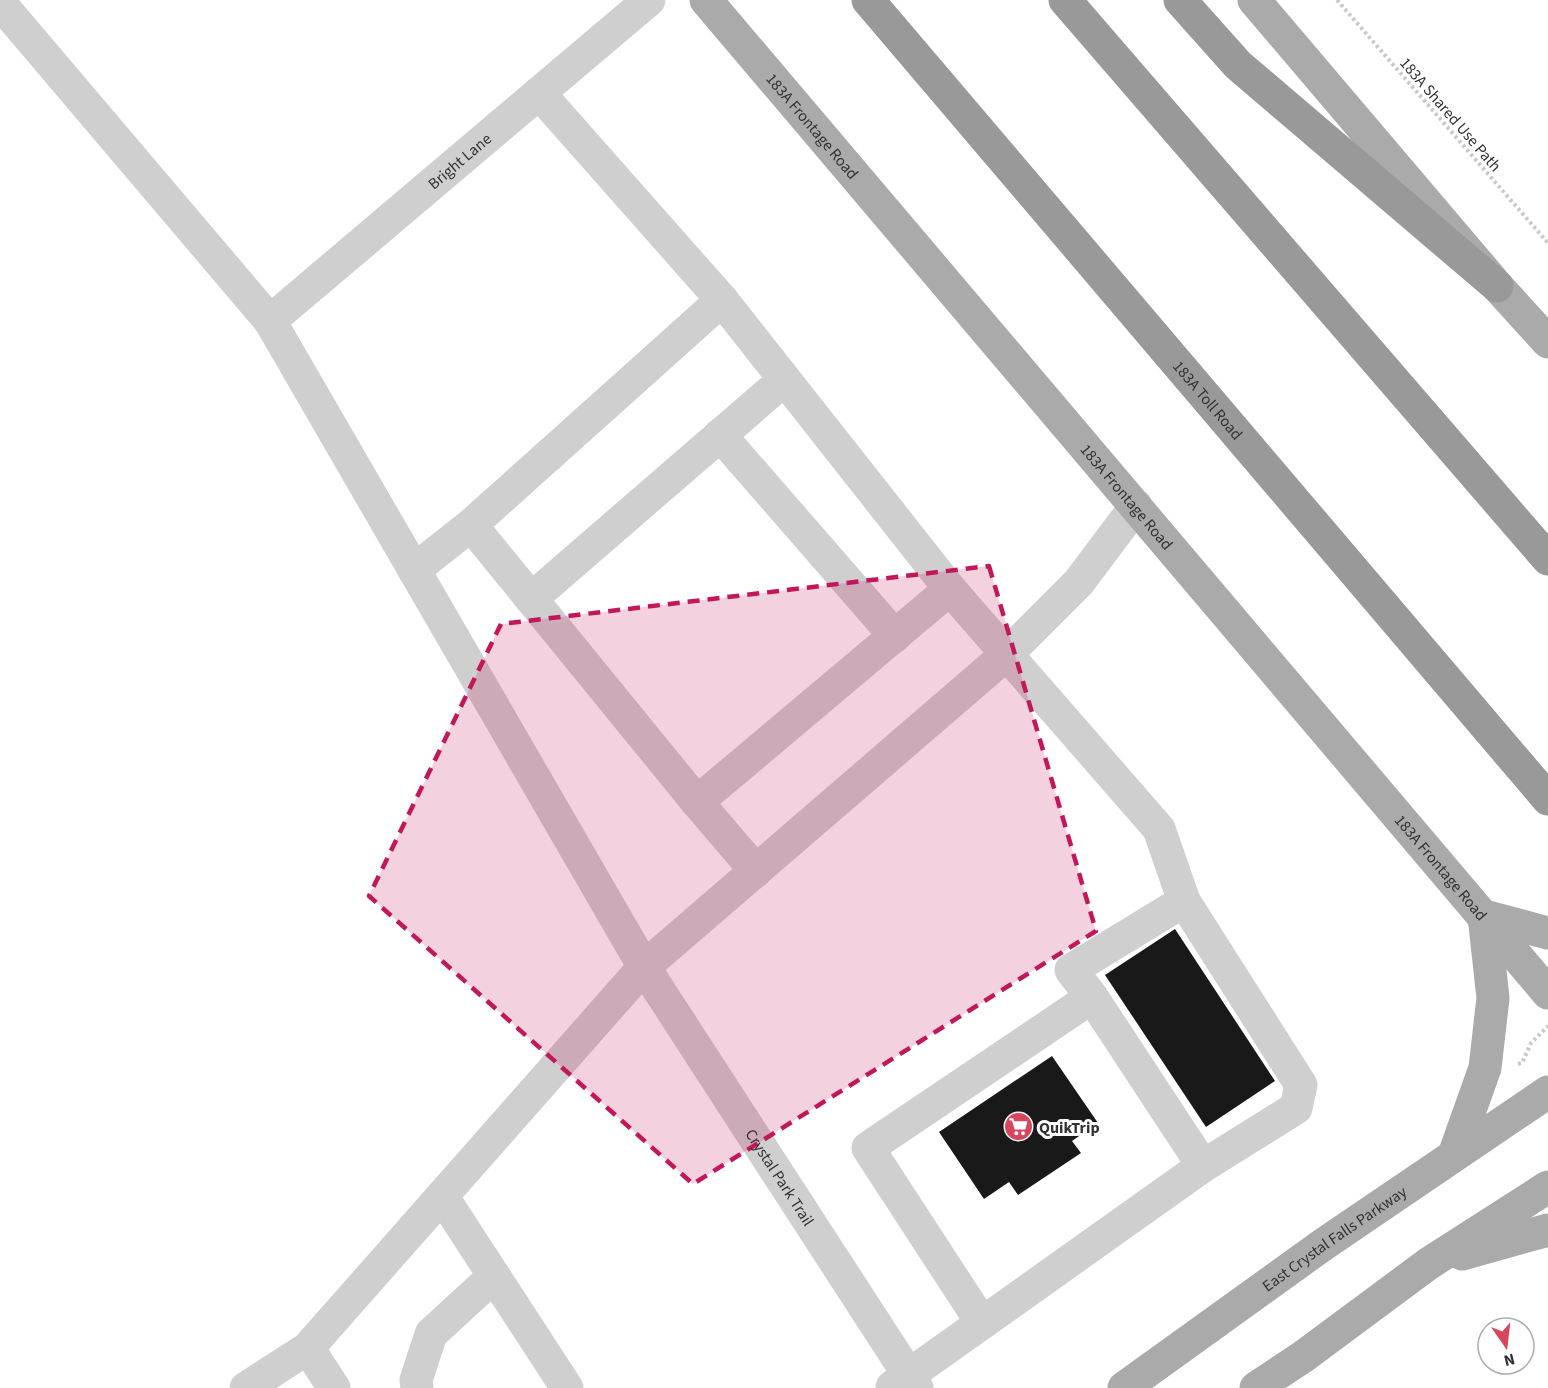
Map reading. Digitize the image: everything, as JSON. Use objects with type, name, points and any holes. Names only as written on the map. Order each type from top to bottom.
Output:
[{"type":"highway","name":"183A Toll Road","points":[[868,0],[1548,799]]},
{"type":"highway","points":[[1065,0],[1548,559]]},
{"type":"highway","points":[[1180,0],[1238,65],[1497,286]]},
{"type":"main road","name":"183A Frontage Road","points":[[706,0],[1548,993]]},
{"type":"main road","points":[[1254,0],[1497,286],[1548,342]]},
{"type":"main road","points":[[1454,1155],[1485,1068],[1493,998],[1484,916],[1548,933]]},
{"type":"main road","name":"East Crystal Falls Parkway","points":[[1124,1388],[1324,1244],[1548,1092]]},
{"type":"main road","points":[[1256,1388],[1304,1356],[1428,1263],[1548,1187]]},
{"type":"main road","points":[[1428,1263],[1548,1230]]},
{"type":"street","name":"Bright Lane","points":[[270,321],[649,0]]},
{"type":"street","name":"Crystal Park Trail","points":[[0,3],[270,321],[644,967],[906,1384]]},
{"type":"street","points":[[539,93],[722,300],[950,589],[1159,829],[1184,901],[1301,1085],[1296,1108],[1203,1166],[982,1323],[906,1384]]},
{"type":"street","points":[[414,570],[471,525],[722,300]]},
{"type":"street","points":[[531,598],[784,380]]},
{"type":"street","points":[[720,435],[895,636]]},
{"type":"street","points":[[246,1388],[308,1348],[644,967],[1007,654],[1079,582],[1136,506]]},
{"type":"street","points":[[471,525],[756,871]]},
{"type":"street","points":[[697,802],[950,589]]},
{"type":"street","points":[[1184,901],[1071,970],[1092,997],[1203,1166]]},
{"type":"street","points":[[982,1323],[868,1148],[1092,997]]},
{"type":"street","points":[[442,1196],[567,1388]]},
{"type":"street","points":[[417,1388],[416,1380],[431,1334],[494,1276]]},
{"type":"street","points":[[308,1348],[334,1388]]},
{"type":"path","name":"183A Shared Use Path","points":[[1336,0],[1548,243]]},
{"type":"path","points":[[1539,1034],[1548,1026]]},
{"type":"highlighted area","points":[[989,566],[1096,931],[693,1184],[369,896],[501,624]]},
{"type":"building","points":[[1175,929],[1275,1081],[1206,1127],[1105,975]]},
{"type":"building","name":"QuikTrip","points":[[1052,1056],[1098,1123],[1072,1141],[1081,1153],[1018,1195],[1009,1182],[984,1199],[939,1132]]},
{"type":"place","name":"QuikTrip","points":[[1018,1127]]}]
